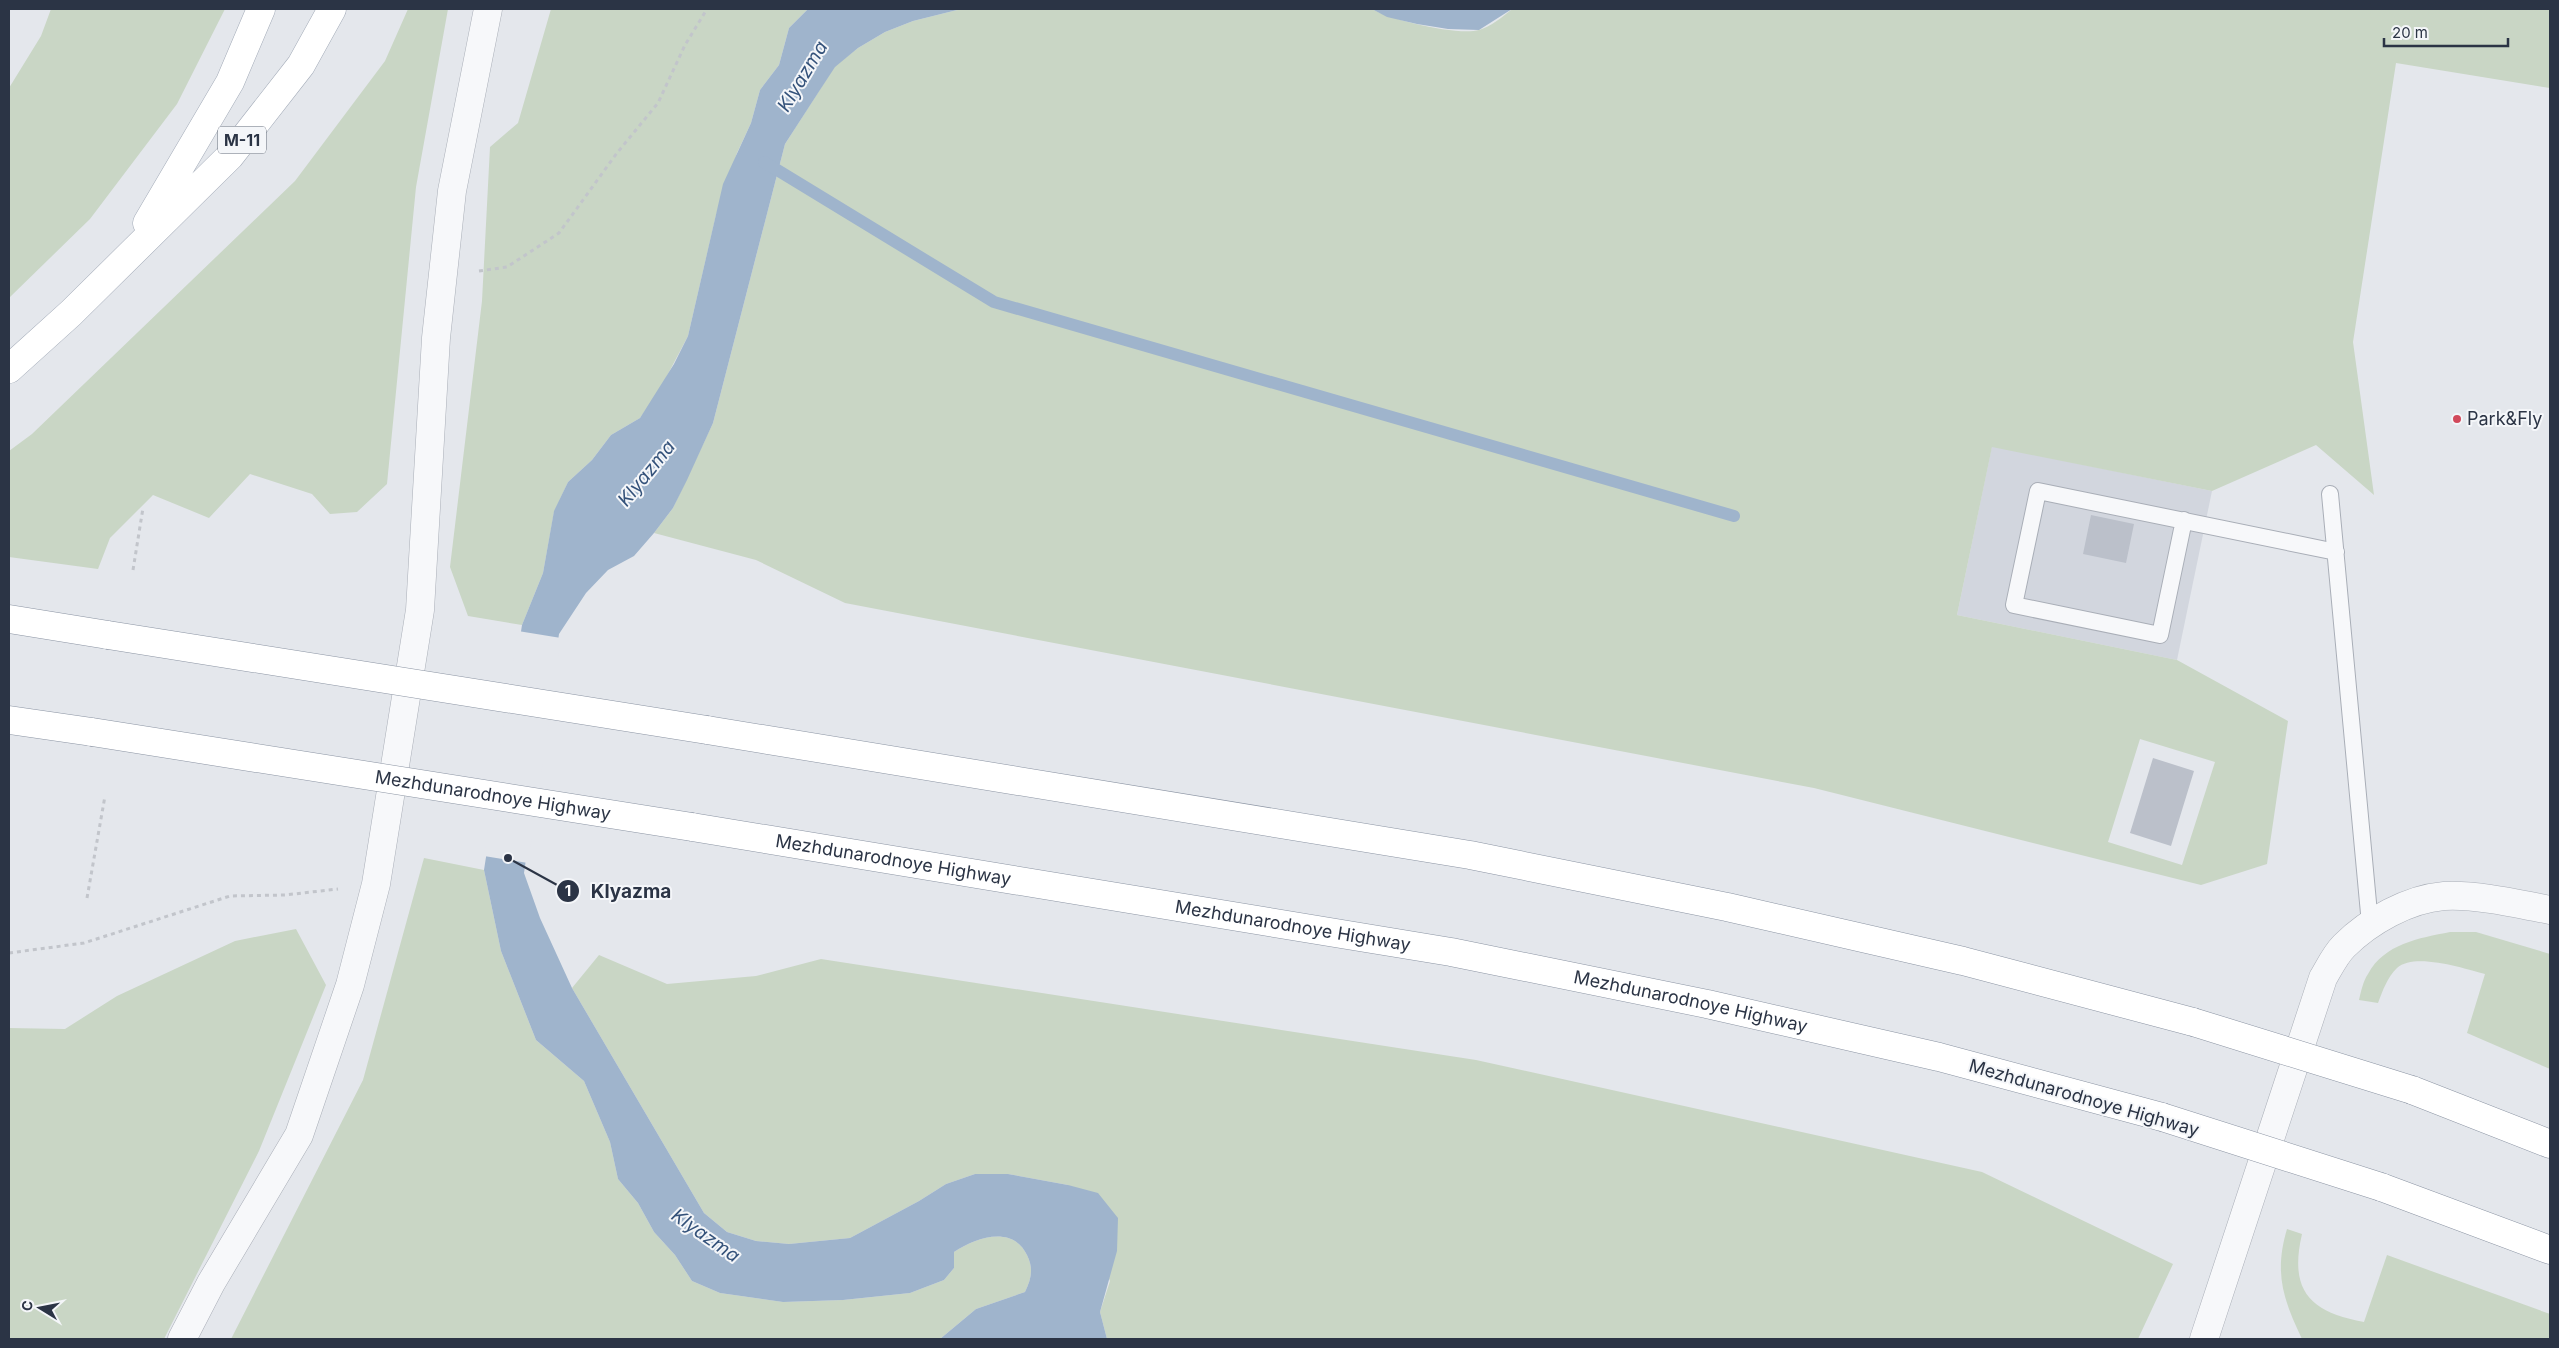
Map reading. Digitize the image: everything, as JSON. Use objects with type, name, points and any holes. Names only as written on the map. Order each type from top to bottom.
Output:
[{"type":"main road","name":"М-11","points":[[130,252],[230,82],[262,9]]},
{"type":"main road","name":"М-11","points":[[9,369],[71,313],[130,252],[230,156],[302,66],[332,9]]},
{"type":"main road","points":[[9,619],[707,730],[1470,855],[1727,907],[1954,959],[2193,1022],[2412,1090],[2550,1144]]},
{"type":"main road","name":"Mezhdunarodnoye Highway","points":[[9,720],[692,827],[1461,954],[1707,1004],[1929,1055],[2162,1118],[2381,1187],[2550,1250]]},
{"type":"street","points":[[182,1339],[211,1283],[300,1135],[350,985],[376,884],[420,610],[436,338],[452,191],[488,9]]},
{"type":"street","points":[[2204,1339],[2323,978],[2343,947],[2370,924],[2407,904],[2444,896],[2499,901],[2550,910]]},
{"type":"lane","points":[[2184,520],[2160,635],[2014,605],[2038,491],[2184,520],[2336,552]]},
{"type":"lane","points":[[2330,494],[2370,924]]},
{"type":"path","points":[[444,275],[507,267],[559,233],[617,153],[658,103],[685,45],[706,9]]},
{"type":"path","points":[[133,570],[143,508]]},
{"type":"path","points":[[87,898],[105,796]]},
{"type":"path","points":[[9,953],[84,943],[230,896],[285,895],[376,884]]},
{"type":"shaded area","points":[[1992,446],[2212,491],[2177,660],[1957,615]]},
{"type":"green space","points":[[51,9],[225,9],[177,104],[90,219],[9,298],[9,88],[41,36]]},
{"type":"green space","points":[[408,9],[448,9],[416,187],[387,484],[357,512],[330,514],[312,494],[250,474],[209,518],[153,495],[110,538],[98,569],[9,557],[9,451],[32,434],[295,181],[385,61]]},
{"type":"green space","points":[[551,9],[808,9],[789,28],[779,65],[760,90],[751,123],[737,153],[716,215],[688,336],[659,391],[640,418],[611,435],[592,460],[568,482],[554,512],[543,573],[522,625],[468,616],[450,567],[482,301],[490,147],[518,123]]},
{"type":"green space","points":[[961,9],[1372,9],[1394,18],[1425,26],[1469,31],[1479,30],[1488,26],[1512,9],[2550,9],[2550,88],[2396,63],[2353,342],[2374,495],[2316,445],[2212,491],[1992,447],[1957,615],[2177,660],[2288,721],[2267,864],[2201,885],[1814,788],[845,603],[756,560],[654,533],[673,508],[713,423],[785,144],[835,66],[858,48],[885,32],[913,21]],"holes":[[[2140,739],[2215,762],[2182,865],[2108,842]]]},
{"type":"green space","points":[[424,858],[484,870],[501,951],[536,1040],[584,1081],[610,1142],[618,1179],[638,1203],[654,1232],[675,1255],[692,1281],[720,1293],[783,1302],[843,1300],[910,1293],[944,1280],[954,1268],[954,1252],[983,1238],[1004,1237],[1013,1240],[1021,1246],[1029,1260],[1031,1274],[1025,1292],[976,1309],[940,1339],[231,1339],[363,1080]]},
{"type":"green space","points":[[296,929],[326,985],[259,1151],[164,1339],[9,1339],[9,1028],[65,1029],[117,996],[235,941]]},
{"type":"green space","points":[[2450,932],[2476,932],[2550,954],[2550,1069],[2467,1033],[2485,974],[2440,963],[2416,961],[2405,963],[2397,968],[2391,976],[2378,1003],[2359,1000],[2366,977],[2383,956],[2403,944]]},
{"type":"green space","points":[[599,955],[667,984],[756,976],[821,959],[1476,1060],[1982,1172],[2173,1264],[2138,1339],[1107,1339],[1100,1312],[1110,1281],[1068,1185],[1008,1174],[975,1174],[946,1184],[919,1201],[850,1238],[789,1244],[756,1241],[727,1232],[704,1213],[572,988]]},
{"type":"green space","points":[[2287,1229],[2302,1234],[2298,1270],[2301,1284],[2317,1305],[2329,1312],[2364,1322],[2387,1255],[2550,1314],[2550,1339],[2302,1339],[2285,1298],[2281,1273],[2281,1259]]},
{"type":"water","points":[[808,9],[961,9],[913,21],[885,32],[858,48],[835,67],[785,144],[713,423],[687,480],[673,508],[654,533],[634,556],[608,570],[586,593],[559,634],[524,873],[540,918],[572,988],[704,1213],[727,1232],[756,1241],[789,1244],[850,1238],[919,1201],[946,1184],[975,1174],[1008,1174],[1068,1185],[1098,1193],[1118,1218],[1117,1251],[1100,1312],[1107,1339],[940,1339],[976,1309],[1025,1292],[1031,1274],[1029,1260],[1021,1246],[1013,1240],[1004,1237],[983,1238],[954,1252],[954,1268],[944,1280],[910,1293],[843,1300],[783,1302],[720,1293],[692,1281],[675,1255],[654,1232],[638,1203],[618,1179],[610,1142],[584,1081],[536,1040],[501,951],[484,870],[522,625],[543,573],[554,511],[568,482],[592,460],[611,435],[640,418],[674,364],[688,336],[723,184],[751,123],[760,90],[779,65],[789,28]]},
{"type":"water","points":[[1372,9],[1512,9],[1479,30],[1448,29],[1417,24],[1387,17]]},
{"type":"pier","points":[[518,631],[561,638],[528,863],[484,856]]},
{"type":"building","points":[[2091,515],[2134,524],[2126,563],[2083,554]]},
{"type":"building","points":[[2153,758],[2194,771],[2171,846],[2130,833]]},
{"type":"waterway","points":[[764,162],[994,302],[1734,516]]},
{"type":"place","name":"Park&Fly","points":[[2457,419]]},
{"type":"place","name":"Klyazma","points":[[508,858]]}]
